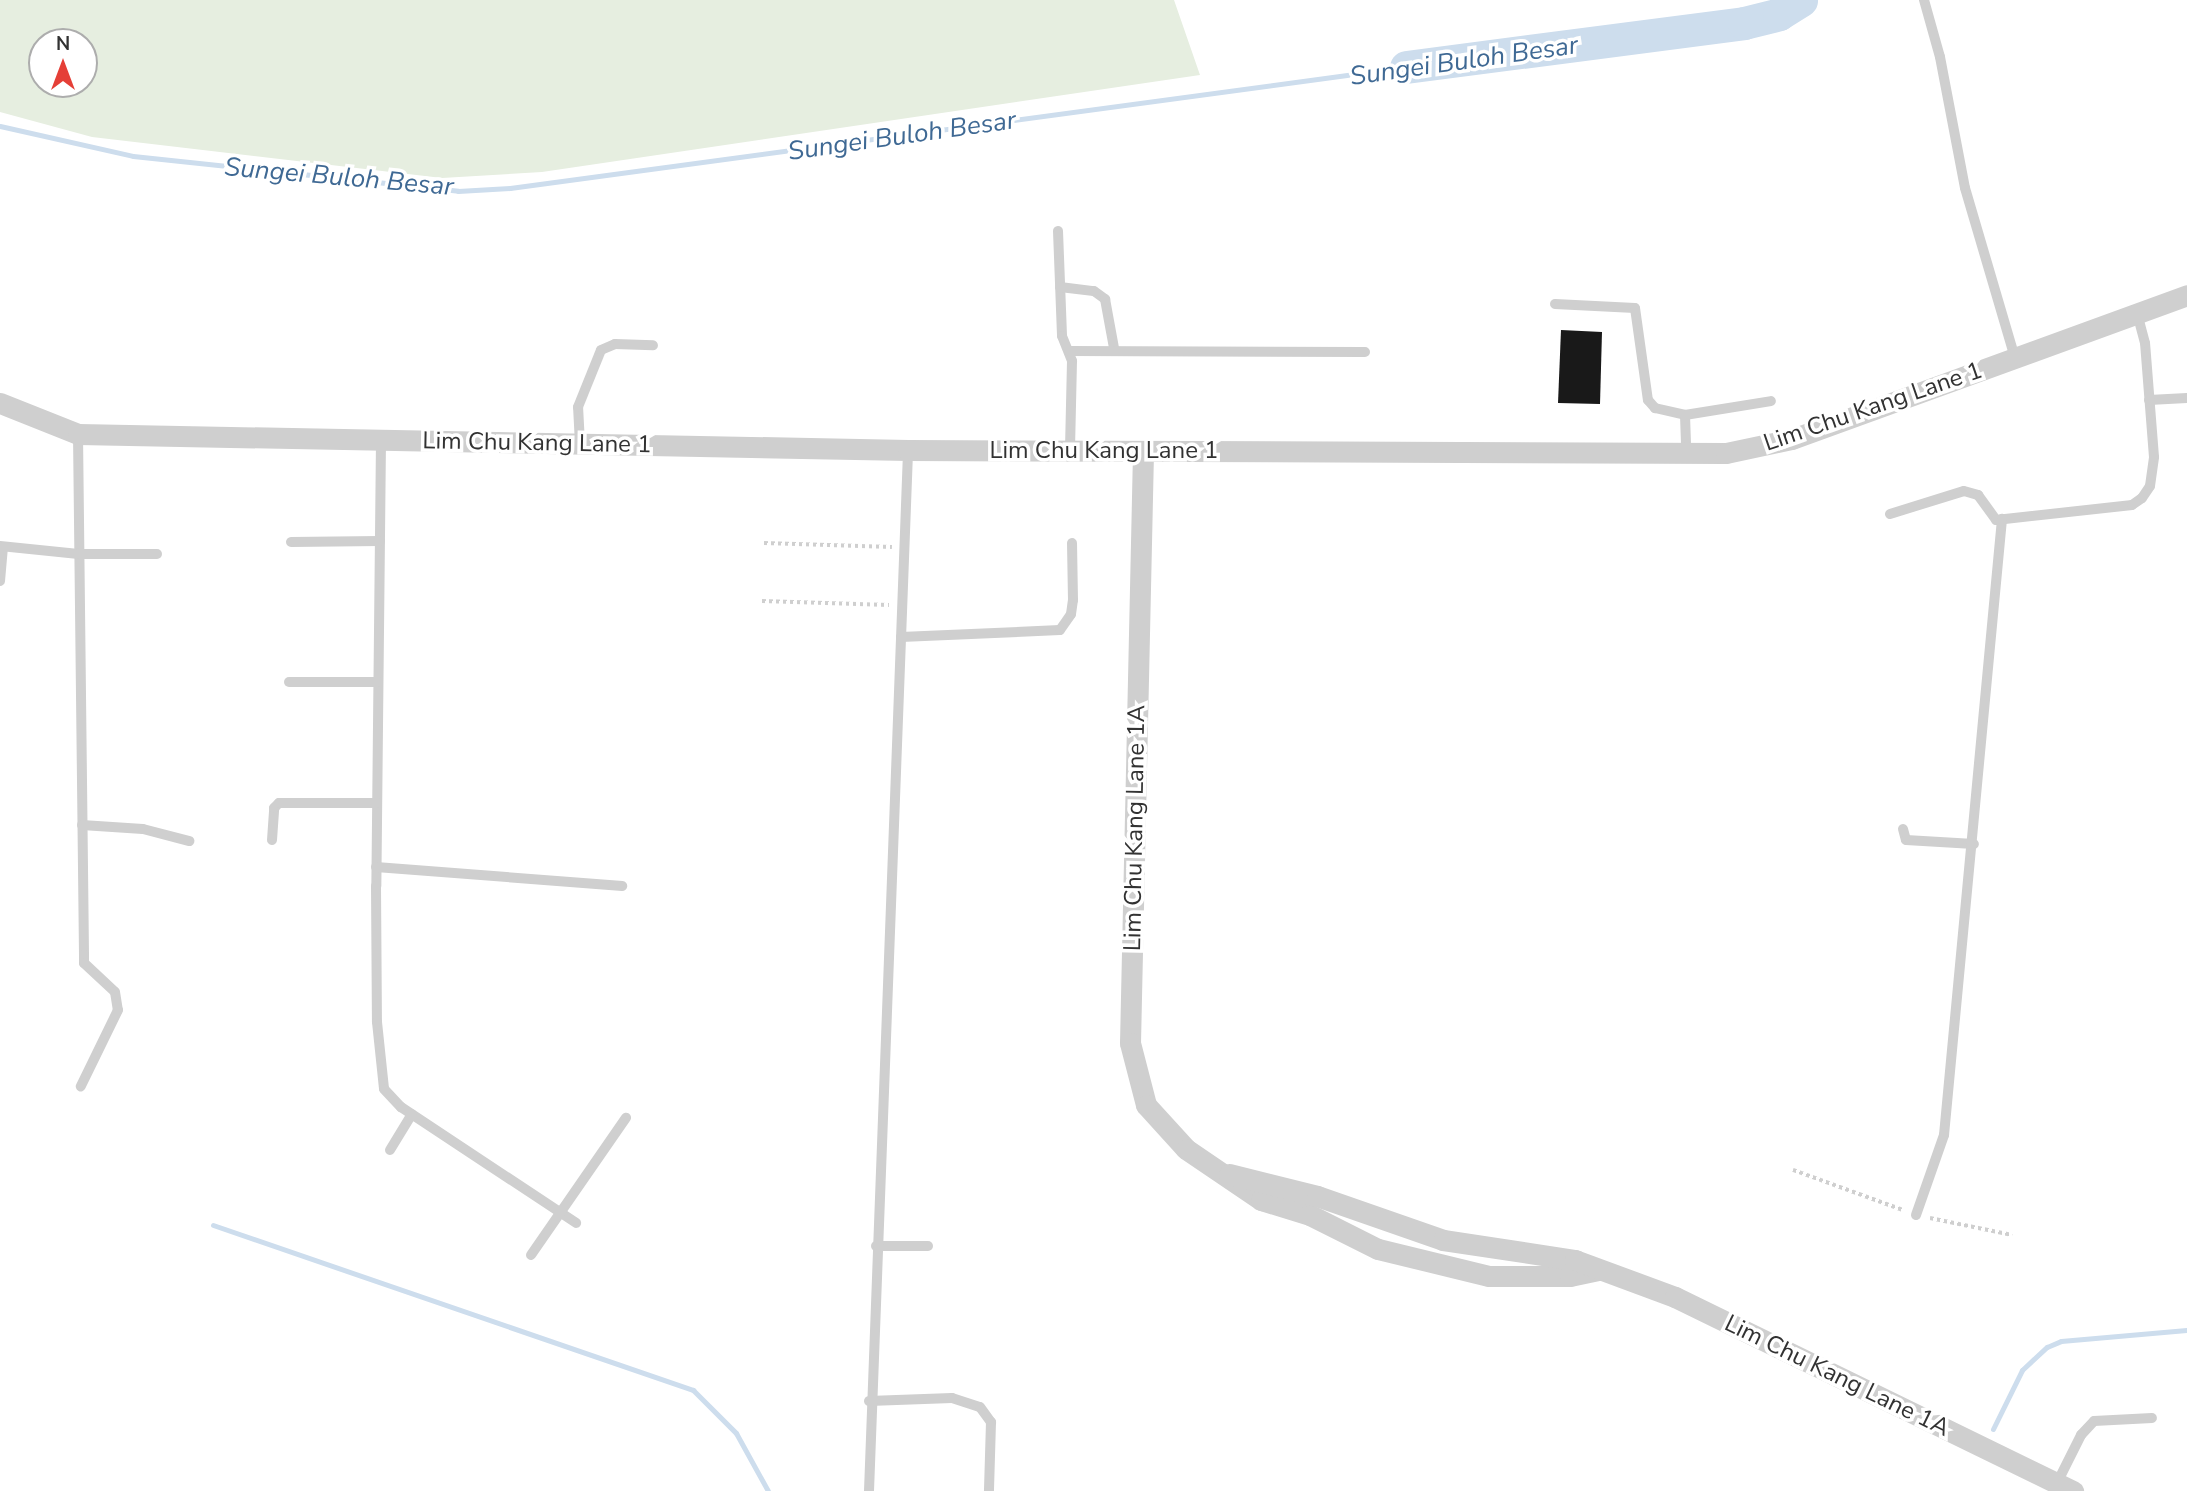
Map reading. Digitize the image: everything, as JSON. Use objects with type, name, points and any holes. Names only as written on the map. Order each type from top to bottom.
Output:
[{"type":"street","name":"Lim Chu Kang Lane 1","points":[[0,403],[78,434],[908,450],[1727,453],[1792,439],[2187,295]]},
{"type":"street","name":"Lim Chu Kang Lane 1A","points":[[1143,452],[1130,1043],[1146,1105],[1186,1149],[1216,1172],[1261,1199],[1311,1215],[1378,1249],[1489,1276],[1570,1276],[1598,1270],[1675,1297],[2065,1487]]},
{"type":"lane","points":[[1924,0],[1940,57],[1965,188],[2015,358]]},
{"type":"lane","points":[[1058,231],[1062,335],[1069,351],[1070,451]]},
{"type":"lane","points":[[1060,287],[1094,291],[1105,299],[1114,348]]},
{"type":"lane","points":[[1555,304],[1635,308],[1648,400],[1665,412],[1685,415],[1771,401]]},
{"type":"lane","points":[[1890,514],[1952,492],[1972,491],[1991,519],[2132,505],[2143,498],[2150,486],[2154,457],[2137,313]]},
{"type":"lane","points":[[580,444],[578,408],[601,350],[615,344],[653,345]]},
{"type":"lane","points":[[1069,351],[1114,348],[1365,352]]},
{"type":"lane","points":[[2149,400],[2187,398]]},
{"type":"lane","points":[[1685,415],[1686,453]]},
{"type":"lane","points":[[78,434],[85,963],[115,992],[118,1010],[80,1086]]},
{"type":"lane","points":[[381,440],[376,867],[380,1076],[384,1089],[412,1114],[576,1223]]},
{"type":"lane","points":[[869,1491],[869,1401],[908,450]]},
{"type":"lane","points":[[1916,1215],[1944,1135],[1974,844],[2002,519]]},
{"type":"lane","points":[[291,542],[380,541]]},
{"type":"lane","points":[[901,636],[1060,630],[1073,600],[1072,543]]},
{"type":"lane","points":[[0,581],[1,547],[79,554],[157,554]]},
{"type":"lane","points":[[289,682],[378,682]]},
{"type":"lane","points":[[272,840],[274,808],[279,803],[377,803]]},
{"type":"lane","points":[[82,825],[143,830],[189,841]]},
{"type":"lane","points":[[1903,830],[1906,840],[1974,844]]},
{"type":"lane","points":[[376,867],[622,886]]},
{"type":"lane","points":[[390,1150],[412,1114]]},
{"type":"lane","points":[[531,1255],[626,1118]]},
{"type":"lane","points":[[876,1245],[928,1245]]},
{"type":"lane","points":[[869,1401],[952,1398],[980,1407],[991,1422],[989,1491]]},
{"type":"lane","points":[[2065,1487],[2081,1435],[2094,1421],[2152,1418]]},
{"type":"path","points":[[764,543],[904,547]]},
{"type":"path","points":[[762,601],[902,606]]},
{"type":"path","points":[[1793,1170],[1916,1215],[2012,1235]]},
{"type":"shaded area","points":[[0,0],[1174,0],[1200,75],[542,172],[442,178],[92,137],[0,112]]},
{"type":"building","points":[[1561,330],[1602,332],[1600,404],[1558,403]]},
{"type":"waterway","name":"Sungei Buloh Besar","points":[[1406,67],[1744,23],[1779,14],[1801,0]]},
{"type":"waterway","name":"Sungei Buloh Besar","points":[[0,126],[133,156],[458,191],[510,188],[1406,67]]},
{"type":"waterway","points":[[213,1225],[693,1390],[736,1433],[768,1491]]},
{"type":"waterway","points":[[1993,1429],[2022,1370],[2047,1347],[2061,1341],[2187,1330]]}]
